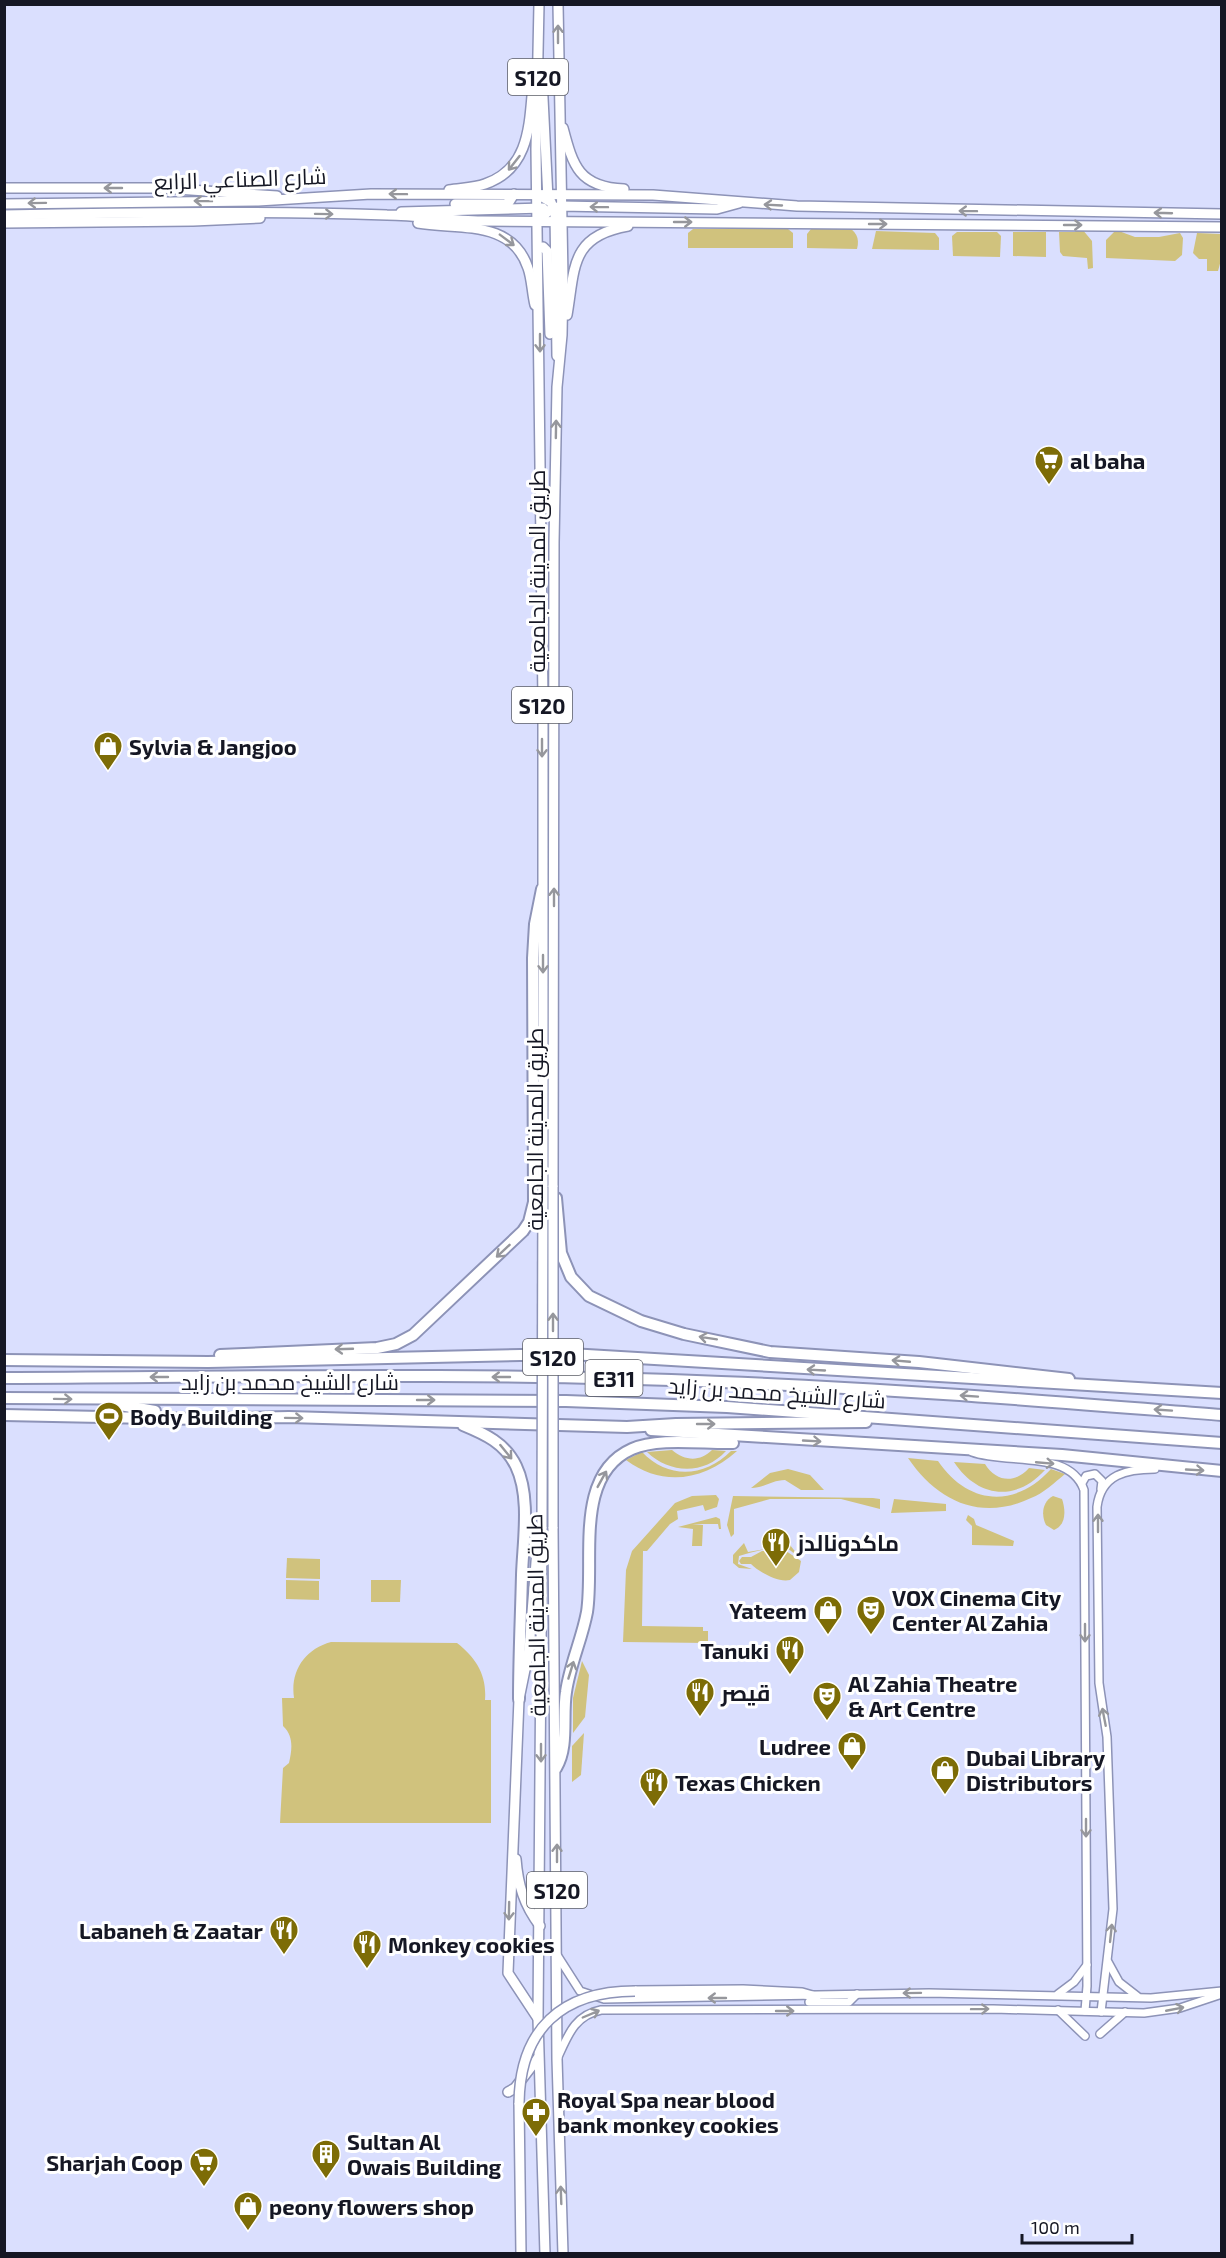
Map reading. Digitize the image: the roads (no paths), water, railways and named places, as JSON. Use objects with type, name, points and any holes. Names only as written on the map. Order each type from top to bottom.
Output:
[{"type":"highway","points":[[159,1361],[252,1353],[377,1348],[396,1344],[420,1329],[523,1231],[534,1202],[533,958],[542,889]]},
{"type":"highway","points":[[548,1187],[561,1253],[571,1277],[589,1296],[641,1321],[684,1334],[770,1352],[919,1362],[1061,1377],[1084,1383]]},
{"type":"highway","points":[[4,1360],[159,1361],[570,1354],[1221,1393]]},
{"type":"highway","name":"شارع الشيخ محمد بن زايد","points":[[4,1378],[411,1376],[699,1381],[922,1393],[1221,1415]]},
{"type":"highway","name":"شارع الشيخ محمد بن زايد","points":[[4,1398],[566,1401],[823,1412],[1221,1443]]},
{"type":"highway","points":[[103,1400],[144,1410],[205,1413],[236,1418]]},
{"type":"highway","points":[[4,1414],[289,1417],[627,1427],[905,1420]]},
{"type":"highway","points":[[457,1422],[485,1434],[502,1447],[516,1466],[520,1480],[524,1530],[519,1699]]},
{"type":"highway","points":[[627,1427],[754,1438],[1085,1457],[1174,1468],[1221,1471]]},
{"type":"highway","points":[[556,1768],[562,1750],[566,1692],[583,1631],[589,1598],[592,1503],[604,1475],[623,1454],[643,1445],[732,1443],[754,1438]]},
{"type":"main road","name":"طريق المدينة الجامعية","points":[[539,4],[537,210],[540,316],[542,889],[553,1527],[557,2059],[563,2253]]},
{"type":"main road","name":"طريق المدينة الجامعية","points":[[545,2253],[538,2019],[554,564],[559,361],[562,335],[554,208],[561,194],[558,4]]},
{"type":"main road","points":[[434,194],[490,182],[507,172],[516,162],[528,137],[533,81],[539,67]]},
{"type":"main road","points":[[539,67],[544,93],[554,208],[555,345]]},
{"type":"main road","points":[[558,116],[569,155],[588,180],[608,188],[653,195]]},
{"type":"main road","points":[[4,188],[162,188],[297,198]]},
{"type":"main road","name":"شارع الصناعي الرابع","points":[[4,204],[138,201],[234,202],[371,194],[537,194]]},
{"type":"main road","points":[[406,212],[430,204],[505,204],[514,194]]},
{"type":"main road","points":[[537,194],[554,208],[645,222],[1221,227]]},
{"type":"main road","points":[[554,208],[561,194],[653,195],[797,206],[1221,214]]},
{"type":"main road","points":[[390,214],[554,208],[717,209],[740,202]]},
{"type":"main road","name":"شارع الصناعي الرابع","points":[[4,215],[139,212],[390,214],[461,221],[538,221],[554,208]]},
{"type":"main road","points":[[985,224],[991,218],[1025,217],[1036,212]]},
{"type":"main road","points":[[4,223],[208,221],[290,213]]},
{"type":"main road","points":[[390,214],[430,225],[488,230],[509,240],[529,268],[540,316]]},
{"type":"main road","points":[[562,335],[572,270],[585,246],[609,230],[645,222]]},
{"type":"main road","points":[[538,248],[547,251],[549,327],[559,361]]},
{"type":"main road","points":[[538,2019],[508,1972],[509,1893],[514,1832],[519,1699],[529,1650],[535,1553],[542,1527]]},
{"type":"main road","points":[[514,1832],[520,1891],[526,1906],[540,1926]]},
{"type":"main road","points":[[521,2253],[519,2103],[524,2060],[535,2036],[545,2024],[579,2000],[606,1992],[743,1990],[802,1993],[816,1997]]},
{"type":"main road","points":[[508,2092],[515,2088],[538,2058]]},
{"type":"street","points":[[967,1450],[991,1458],[1063,1466],[1071,1470],[1082,1483],[1085,1504],[1087,1965],[1085,2011]]},
{"type":"street","points":[[1101,1489],[1108,1481],[1125,1471],[1174,1468]]},
{"type":"street","points":[[1082,1483],[1086,1476],[1095,1474],[1102,1481],[1097,1507],[1099,1683],[1107,1737],[1113,1909],[1101,2012]]},
{"type":"street","points":[[557,1955],[576,1986],[586,1994],[598,1998],[816,1997],[857,1994],[1058,1994],[1140,1998],[1221,1992]]},
{"type":"street","points":[[1107,1961],[1119,1982],[1140,1998]]},
{"type":"street","points":[[1058,1994],[1074,1982],[1087,1965]]},
{"type":"street","points":[[557,2059],[572,2028],[589,2013],[601,2010],[1058,2010],[1125,2013],[1168,2011],[1221,1992]]},
{"type":"street","points":[[739,2010],[747,2002],[847,2002],[857,1994]]},
{"type":"street","points":[[646,2009],[657,2016]]},
{"type":"street","points":[[1058,2010],[1085,2036]]},
{"type":"street","points":[[1100,2034],[1125,2013]]},
{"type":"place","name":"al baha","points":[[1049,486]]},
{"type":"place","name":"Sylvia & Jangjoo","points":[[108,772]]},
{"type":"place","name":"Body Building","points":[[109,1442]]},
{"type":"place","name":"ماكدونالدز","points":[[776,1568]]},
{"type":"place","name":"Yateem","points":[[828,1636]]},
{"type":"place","name":"VOX Cinema City Center Al Zahia","points":[[871,1636]]},
{"type":"place","name":"Tanuki","points":[[790,1676]]},
{"type":"place","name":"قيصر","points":[[700,1718]]},
{"type":"place","name":"Al Zahia Theatre & Art Centre","points":[[827,1722]]},
{"type":"place","name":"Ludree","points":[[852,1772]]},
{"type":"place","name":"Dubai Library Distributors","points":[[945,1796]]},
{"type":"place","name":"Texas Chicken","points":[[654,1808]]},
{"type":"place","name":"Labaneh & Zaatar","points":[[284,1956]]},
{"type":"place","name":"Monkey cookies","points":[[367,1970]]},
{"type":"place","name":"Royal Spa near blood bank monkey cookies","points":[[536,2138]]},
{"type":"place","name":"Sultan Al Owais Building","points":[[326,2180]]},
{"type":"place","name":"Sharjah Coop","points":[[204,2188]]},
{"type":"place","name":"peony flowers shop","points":[[248,2232]]}]
